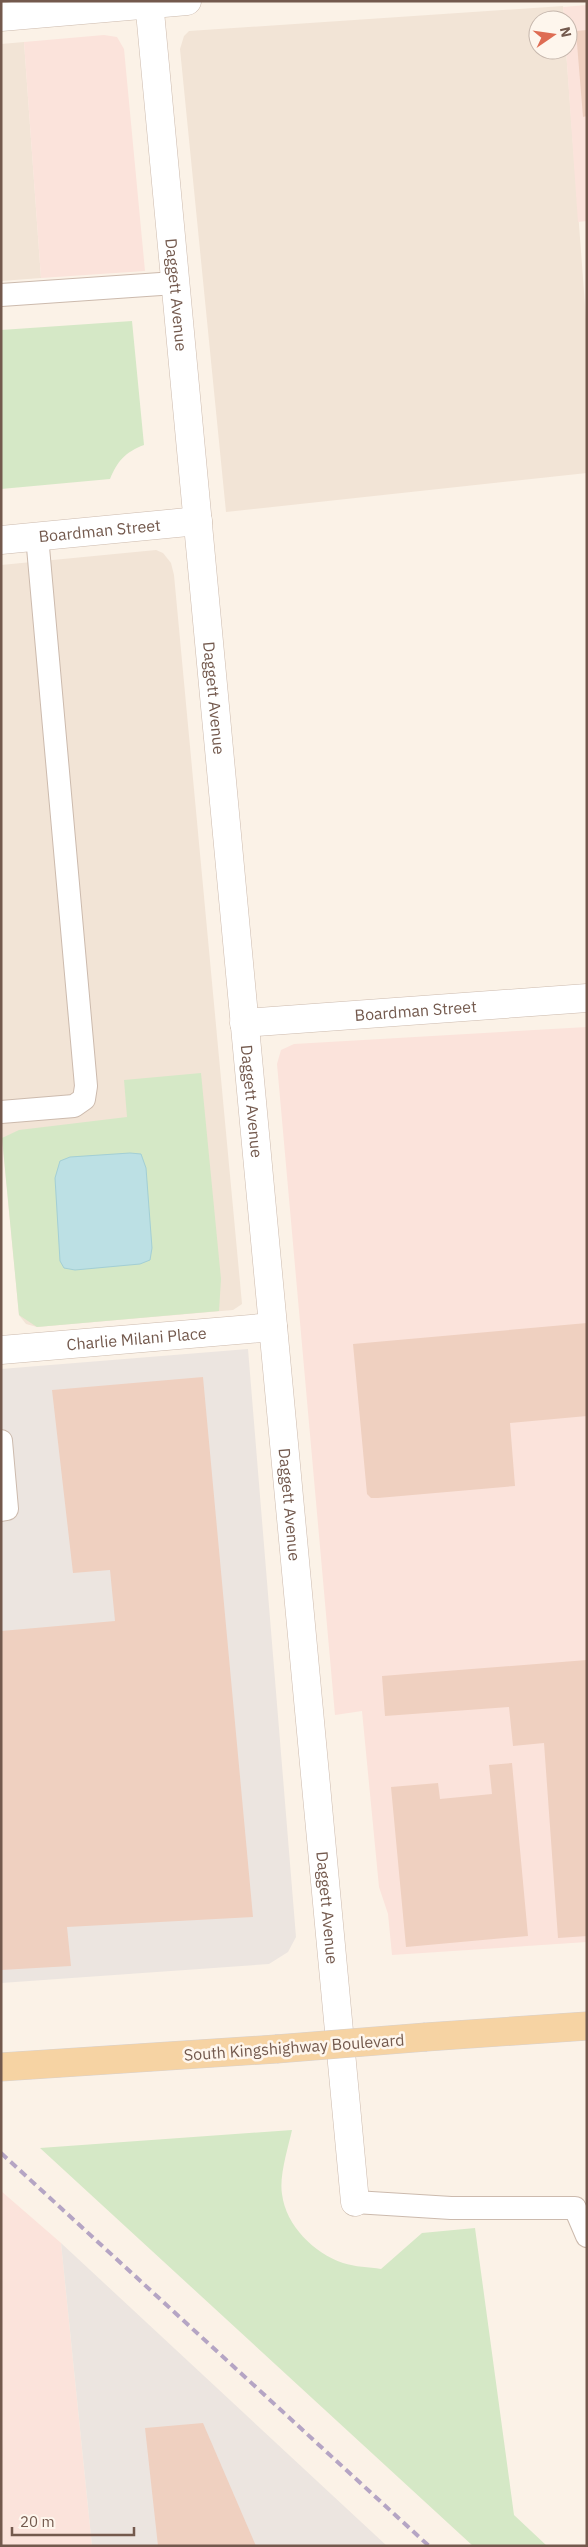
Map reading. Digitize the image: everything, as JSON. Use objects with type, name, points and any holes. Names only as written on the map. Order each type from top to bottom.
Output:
[{"type":"main road","name":"South Kingshighway Boulevard","points":[[1,2067],[587,2026]]},
{"type":"street","points":[[1,17],[149,2],[187,1]]},
{"type":"street","name":"Daggett Avenue","points":[[149,2],[355,2202]]},
{"type":"street","name":"Boardman Street","points":[[1,540],[198,521]]},
{"type":"street","name":"Boardman Street","points":[[244,1023],[587,998]]},
{"type":"street","name":"Charlie Milani Place","points":[[1,1350],[273,1327]]},
{"type":"lane","points":[[1,295],[175,283]]},
{"type":"lane","points":[[1,1112],[74,1106],[84,1099],[86,1086],[37,536]]},
{"type":"lane","points":[[1,1441],[7,1509],[1,1510]]},
{"type":"lane","points":[[355,2202],[451,2208],[574,2208],[587,2236]]},
{"type":"shaded area","points":[[587,5],[587,221],[578,222],[567,60],[578,60],[578,10],[563,10],[563,7]]},
{"type":"shaded area","points":[[563,6],[563,10],[528,10],[528,60],[567,60],[587,332],[587,473],[226,512],[180,49],[184,36],[189,31]]},
{"type":"shaded area","points":[[104,35],[117,37],[124,49],[145,271],[41,278],[24,42]]},
{"type":"shaded area","points":[[24,42],[41,278],[1,281],[1,44]]},
{"type":"shaded area","points":[[156,550],[163,553],[171,563],[174,575],[242,1304],[233,1310],[37,1327],[26,1324],[19,1315],[1,1127],[1,565]]},
{"type":"shaded area","points":[[587,1027],[587,1942],[392,1955],[388,1914],[379,1887],[362,1711],[335,1715],[277,1064],[281,1050],[294,1044]]},
{"type":"shaded area","points":[[248,1349],[296,1937],[288,1952],[269,1964],[1,1983],[1,1369]]},
{"type":"shaded area","points":[[1,2191],[61,2243],[92,2546],[1,2546]]},
{"type":"shaded area","points":[[61,2243],[387,2546],[92,2546]]},
{"type":"green space","points":[[132,321],[144,445],[122,458],[110,479],[1,489],[1,330]]},
{"type":"green space","points":[[201,1073],[221,1279],[219,1311],[37,1327],[19,1315],[2,1138],[19,1130],[127,1117],[124,1080]]},
{"type":"green space","points":[[292,2130],[284,2162],[281,2187],[285,2206],[289,2217],[303,2237],[332,2258],[343,2263],[381,2269],[422,2233],[475,2228],[514,2515],[547,2546],[473,2546],[40,2148]]},
{"type":"water","points":[[141,1154],[146,1168],[152,1248],[150,1260],[140,1264],[75,1270],[64,1268],[60,1261],[55,1178],[60,1161],[70,1157]]},
{"type":"building","points":[[587,30],[587,116],[583,117],[578,56],[578,31]]},
{"type":"building","points":[[587,1323],[587,1416],[510,1423],[515,1486],[378,1498],[371,1498],[367,1494],[353,1344]]},
{"type":"building","points":[[203,1377],[253,1917],[67,1927],[71,1966],[1,1970],[1,1631],[115,1621],[110,1570],[73,1573],[52,1390]]},
{"type":"building","points":[[587,1660],[587,1936],[558,1938],[544,1743],[513,1746],[509,1707],[385,1716],[382,1676]]},
{"type":"building","points":[[512,1763],[528,1936],[406,1947],[391,1787],[438,1783],[440,1799],[492,1794],[489,1765]]},
{"type":"building","points":[[203,2423],[256,2546],[158,2546],[145,2428]]},
{"type":"railway","points":[[1,2153],[429,2546]]}]
